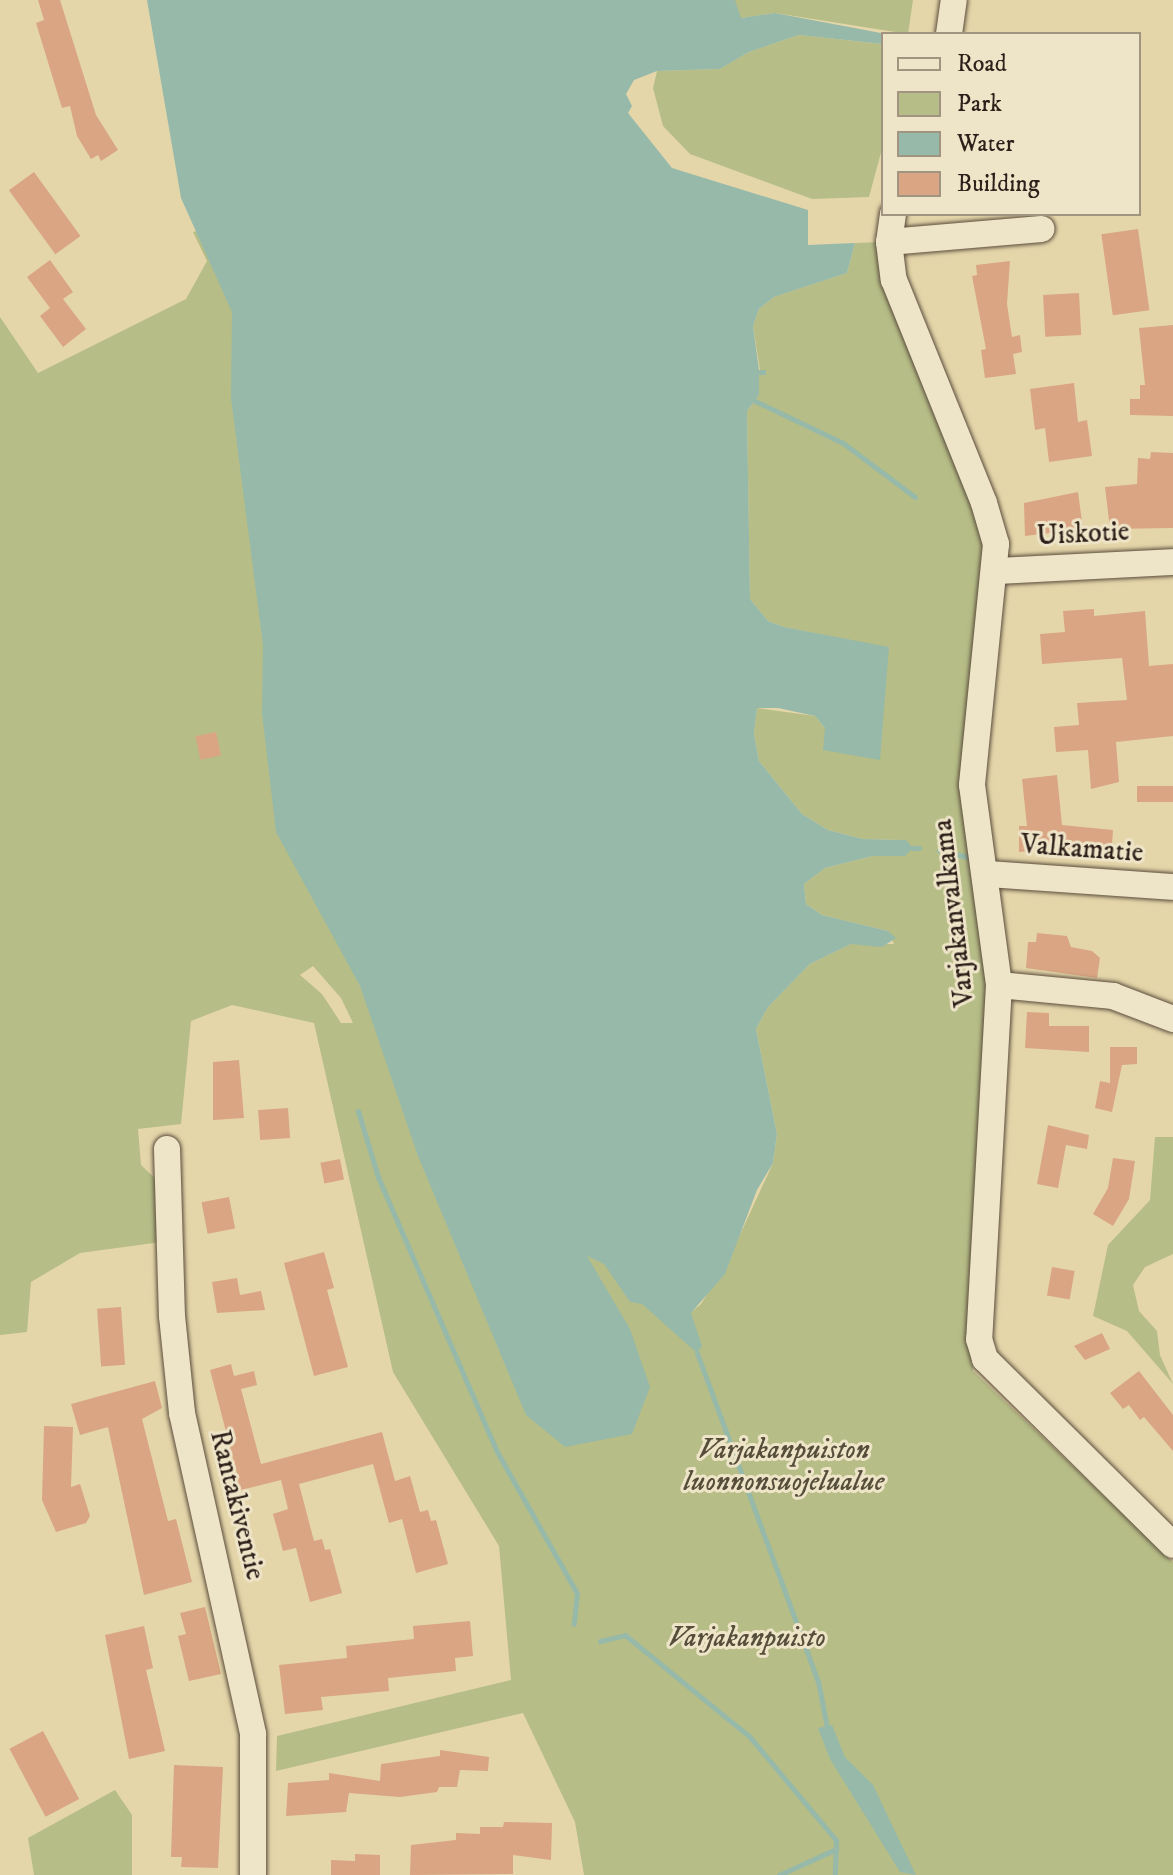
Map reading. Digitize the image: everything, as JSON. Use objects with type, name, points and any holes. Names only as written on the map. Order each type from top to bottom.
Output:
[{"type":"street","points":[[949,32],[954,0]]},
{"type":"street","name":"Varjakanvalkama","points":[[893,216],[889,242],[894,280],[993,529],[996,571],[972,785],[987,874],[999,985],[979,1339],[985,1359],[1173,1545]]},
{"type":"street","points":[[889,242],[1041,229]]},
{"type":"street","name":"Uiskotie","points":[[996,571],[1173,562]]},
{"type":"street","name":"Valkamatie","points":[[987,874],[1173,887]]},
{"type":"street","points":[[999,985],[1113,996],[1173,1019]]},
{"type":"street","name":"Rantakiventie","points":[[167,1149],[172,1316],[182,1413],[253,1734],[253,1875]]},
{"type":"green space","points":[[556,0],[913,0],[908,32],[775,13],[741,18]]},
{"type":"green space","points":[[799,35],[881,44],[881,152],[869,197],[812,199],[690,154],[663,126],[653,88],[657,71],[720,69],[749,52]]},
{"type":"green space","points":[[200,230],[682,1320],[701,1304],[727,1263],[773,1163],[777,1134],[756,1029],[768,1007],[810,964],[851,944],[894,944],[888,931],[822,915],[806,904],[804,884],[825,868],[873,856],[905,856],[906,840],[863,839],[828,830],[802,814],[759,761],[754,734],[757,708],[815,716],[825,728],[889,648],[784,627],[768,621],[750,599],[747,411],[759,395],[759,375],[766,375],[766,370],[760,370],[753,326],[759,309],[774,297],[847,273],[855,243],[883,242],[992,544],[967,797],[992,961],[973,1371],[1173,1562],[1173,1875],[584,1875],[575,1822],[523,1713],[276,1771],[277,1736],[511,1680],[499,1546],[393,1372],[314,1023],[232,1005],[191,1021],[181,1124],[138,1129],[141,1165],[161,1184],[161,1242],[80,1253],[31,1282],[27,1332],[0,1335],[0,317],[38,373],[186,299],[207,261],[193,232]],"holes":[[[313,966],[341,998],[353,1023],[341,1023],[322,994],[300,975]]]},
{"type":"green space","points":[[1155,1137],[1173,1137],[1173,1254],[1145,1267],[1133,1285],[1139,1311],[1157,1331],[1160,1355],[1173,1384],[1127,1331],[1093,1316],[1108,1245],[1150,1200]]},
{"type":"green space","points":[[115,1790],[132,1815],[132,1875],[34,1875],[28,1838]]},
{"type":"water","points":[[147,0],[735,0],[741,18],[775,13],[881,33],[881,44],[799,35],[749,52],[720,69],[657,71],[634,80],[626,94],[632,106],[628,113],[672,168],[808,210],[808,245],[855,243],[847,273],[774,297],[759,309],[753,326],[759,370],[766,370],[766,375],[759,375],[759,395],[747,411],[750,599],[768,621],[784,627],[889,647],[880,760],[823,750],[825,728],[815,716],[778,708],[757,708],[754,734],[759,761],[802,814],[828,830],[863,839],[906,840],[913,848],[905,856],[873,856],[825,868],[804,884],[806,904],[822,915],[888,931],[896,938],[882,947],[851,944],[810,964],[768,1007],[756,1029],[777,1134],[773,1163],[757,1190],[725,1274],[691,1313],[702,1346],[697,1353],[642,1304],[630,1302],[604,1264],[587,1256],[630,1329],[650,1387],[632,1434],[565,1447],[526,1415],[418,1156],[360,986],[276,832],[262,713],[263,645],[231,398],[232,312],[181,198]]},
{"type":"water","points":[[832,1725],[845,1757],[873,1785],[916,1875],[900,1872],[830,1759],[818,1728]]},
{"type":"building","points":[[38,0],[60,0],[96,115],[118,150],[101,161],[98,155],[91,159],[77,136],[70,106],[62,108],[36,23],[44,20]]},
{"type":"building","points":[[34,172],[80,236],[55,254],[9,190]]},
{"type":"building","points":[[1138,229],[1149,310],[1113,315],[1101,234]]},
{"type":"building","points":[[50,260],[73,292],[63,299],[86,329],[63,347],[40,316],[50,308],[27,277]]},
{"type":"building","points":[[1010,261],[1007,304],[1012,337],[1020,335],[1022,352],[1013,354],[1016,374],[985,378],[981,350],[986,349],[972,276],[977,275],[976,265]]},
{"type":"building","points":[[1079,293],[1081,335],[1045,337],[1043,295]]},
{"type":"building","points":[[1173,325],[1173,416],[1130,415],[1130,399],[1140,399],[1140,385],[1145,385],[1139,328]]},
{"type":"building","points":[[1074,383],[1078,422],[1087,420],[1092,456],[1049,462],[1045,428],[1035,430],[1030,389]]},
{"type":"building","points":[[1151,452],[1173,453],[1173,528],[1110,529],[1105,487],[1137,484],[1138,458],[1150,459]]},
{"type":"building","points":[[1078,492],[1083,529],[1025,536],[1024,503]]},
{"type":"building","points":[[1094,609],[1094,616],[1145,611],[1149,666],[1173,664],[1173,736],[1116,742],[1119,782],[1091,789],[1088,750],[1056,752],[1054,727],[1079,725],[1077,703],[1127,700],[1122,658],[1042,664],[1040,634],[1065,632],[1063,611]]},
{"type":"building","points":[[216,732],[221,755],[200,760],[195,736]]},
{"type":"building","points":[[1057,775],[1062,825],[1113,830],[1111,859],[1095,858],[1096,852],[1061,849],[1019,852],[1019,826],[1027,826],[1022,779]]},
{"type":"building","points":[[1137,786],[1173,786],[1173,802],[1137,802]]},
{"type":"building","points":[[1037,933],[1067,936],[1071,947],[1092,951],[1100,958],[1097,978],[1026,968],[1028,942],[1036,942]]},
{"type":"building","points":[[1027,1012],[1049,1013],[1049,1026],[1089,1026],[1089,1052],[1025,1048]]},
{"type":"building","points":[[1110,1047],[1137,1047],[1137,1064],[1122,1065],[1112,1112],[1095,1108],[1100,1081],[1110,1083]]},
{"type":"building","points":[[239,1060],[244,1118],[213,1120],[213,1062]]},
{"type":"building","points":[[288,1108],[290,1138],[260,1140],[258,1110]]},
{"type":"building","points":[[1048,1125],[1089,1135],[1087,1149],[1066,1145],[1058,1188],[1037,1184]]},
{"type":"building","points":[[1113,1158],[1135,1161],[1129,1199],[1113,1226],[1093,1214],[1108,1188]]},
{"type":"building","points":[[340,1159],[344,1180],[324,1183],[320,1163]]},
{"type":"building","points":[[229,1197],[235,1228],[208,1234],[202,1202]]},
{"type":"building","points":[[324,1252],[334,1288],[327,1290],[348,1367],[314,1376],[284,1263]]},
{"type":"building","points":[[1052,1267],[1075,1271],[1070,1300],[1047,1296]]},
{"type":"building","points":[[237,1278],[240,1295],[261,1291],[265,1310],[217,1313],[212,1282]]},
{"type":"building","points":[[121,1307],[125,1365],[101,1367],[97,1309]]},
{"type":"building","points":[[1102,1333],[1110,1349],[1085,1360],[1074,1346]]},
{"type":"building","points":[[231,1364],[234,1376],[254,1371],[257,1385],[241,1389],[261,1464],[382,1432],[395,1481],[410,1476],[420,1512],[428,1510],[431,1521],[436,1520],[448,1564],[416,1573],[402,1519],[389,1523],[373,1464],[299,1484],[314,1541],[322,1539],[325,1550],[330,1549],[342,1593],[310,1602],[296,1548],[283,1551],[273,1514],[288,1509],[281,1480],[233,1492],[229,1476],[237,1474],[210,1370]]},
{"type":"building","points":[[1139,1371],[1173,1415],[1173,1451],[1144,1417],[1140,1420],[1129,1405],[1123,1409],[1110,1393]]},
{"type":"building","points":[[155,1381],[162,1408],[142,1419],[168,1521],[176,1519],[192,1582],[144,1595],[108,1427],[80,1435],[71,1404]]},
{"type":"building","points":[[44,1426],[73,1427],[71,1487],[80,1484],[90,1516],[86,1523],[56,1532],[42,1500]]},
{"type":"building","points":[[205,1607],[221,1674],[189,1681],[178,1636],[186,1634],[180,1613]]},
{"type":"building","points":[[470,1621],[473,1656],[455,1658],[456,1671],[388,1678],[389,1691],[321,1697],[323,1710],[285,1714],[279,1665],[347,1658],[346,1646],[414,1639],[413,1626]]},
{"type":"building","points":[[144,1626],[153,1668],[146,1670],[165,1751],[129,1759],[105,1635]]},
{"type":"building","points":[[43,1731],[79,1799],[46,1817],[9,1749]]},
{"type":"building","points":[[440,1750],[489,1757],[488,1771],[460,1770],[457,1787],[439,1787],[437,1792],[400,1797],[349,1793],[346,1812],[286,1816],[288,1783],[329,1780],[329,1773],[380,1781],[381,1764],[440,1756]]},
{"type":"building","points":[[174,1765],[223,1767],[218,1868],[181,1867],[182,1857],[171,1857]]},
{"type":"building","points":[[504,1822],[552,1823],[551,1860],[513,1855],[513,1874],[410,1875],[411,1845],[456,1840],[456,1833],[480,1834],[480,1827],[503,1827]]},
{"type":"building","points":[[355,1854],[380,1855],[380,1875],[331,1875],[331,1860],[355,1861]]},
{"type":"waterway","points":[[755,401],[843,443],[915,497]]},
{"type":"waterway","points":[[913,848],[919,848]]},
{"type":"waterway","points":[[939,850],[975,859]]},
{"type":"waterway","points":[[358,1111],[378,1177],[496,1450],[577,1593],[574,1624]]},
{"type":"waterway","points":[[697,1353],[818,1681],[828,1733]]},
{"type":"waterway","points":[[600,1641],[625,1635],[749,1736],[836,1840],[835,1875]]},
{"type":"waterway","points":[[779,1875],[836,1849]]},
{"type":"park label","name":"Varjakanpuiston luonnonsuojelualue","points":[[784,1466]]},
{"type":"park label","name":"Varjakanpuisto","points":[[747,1638]]}]
